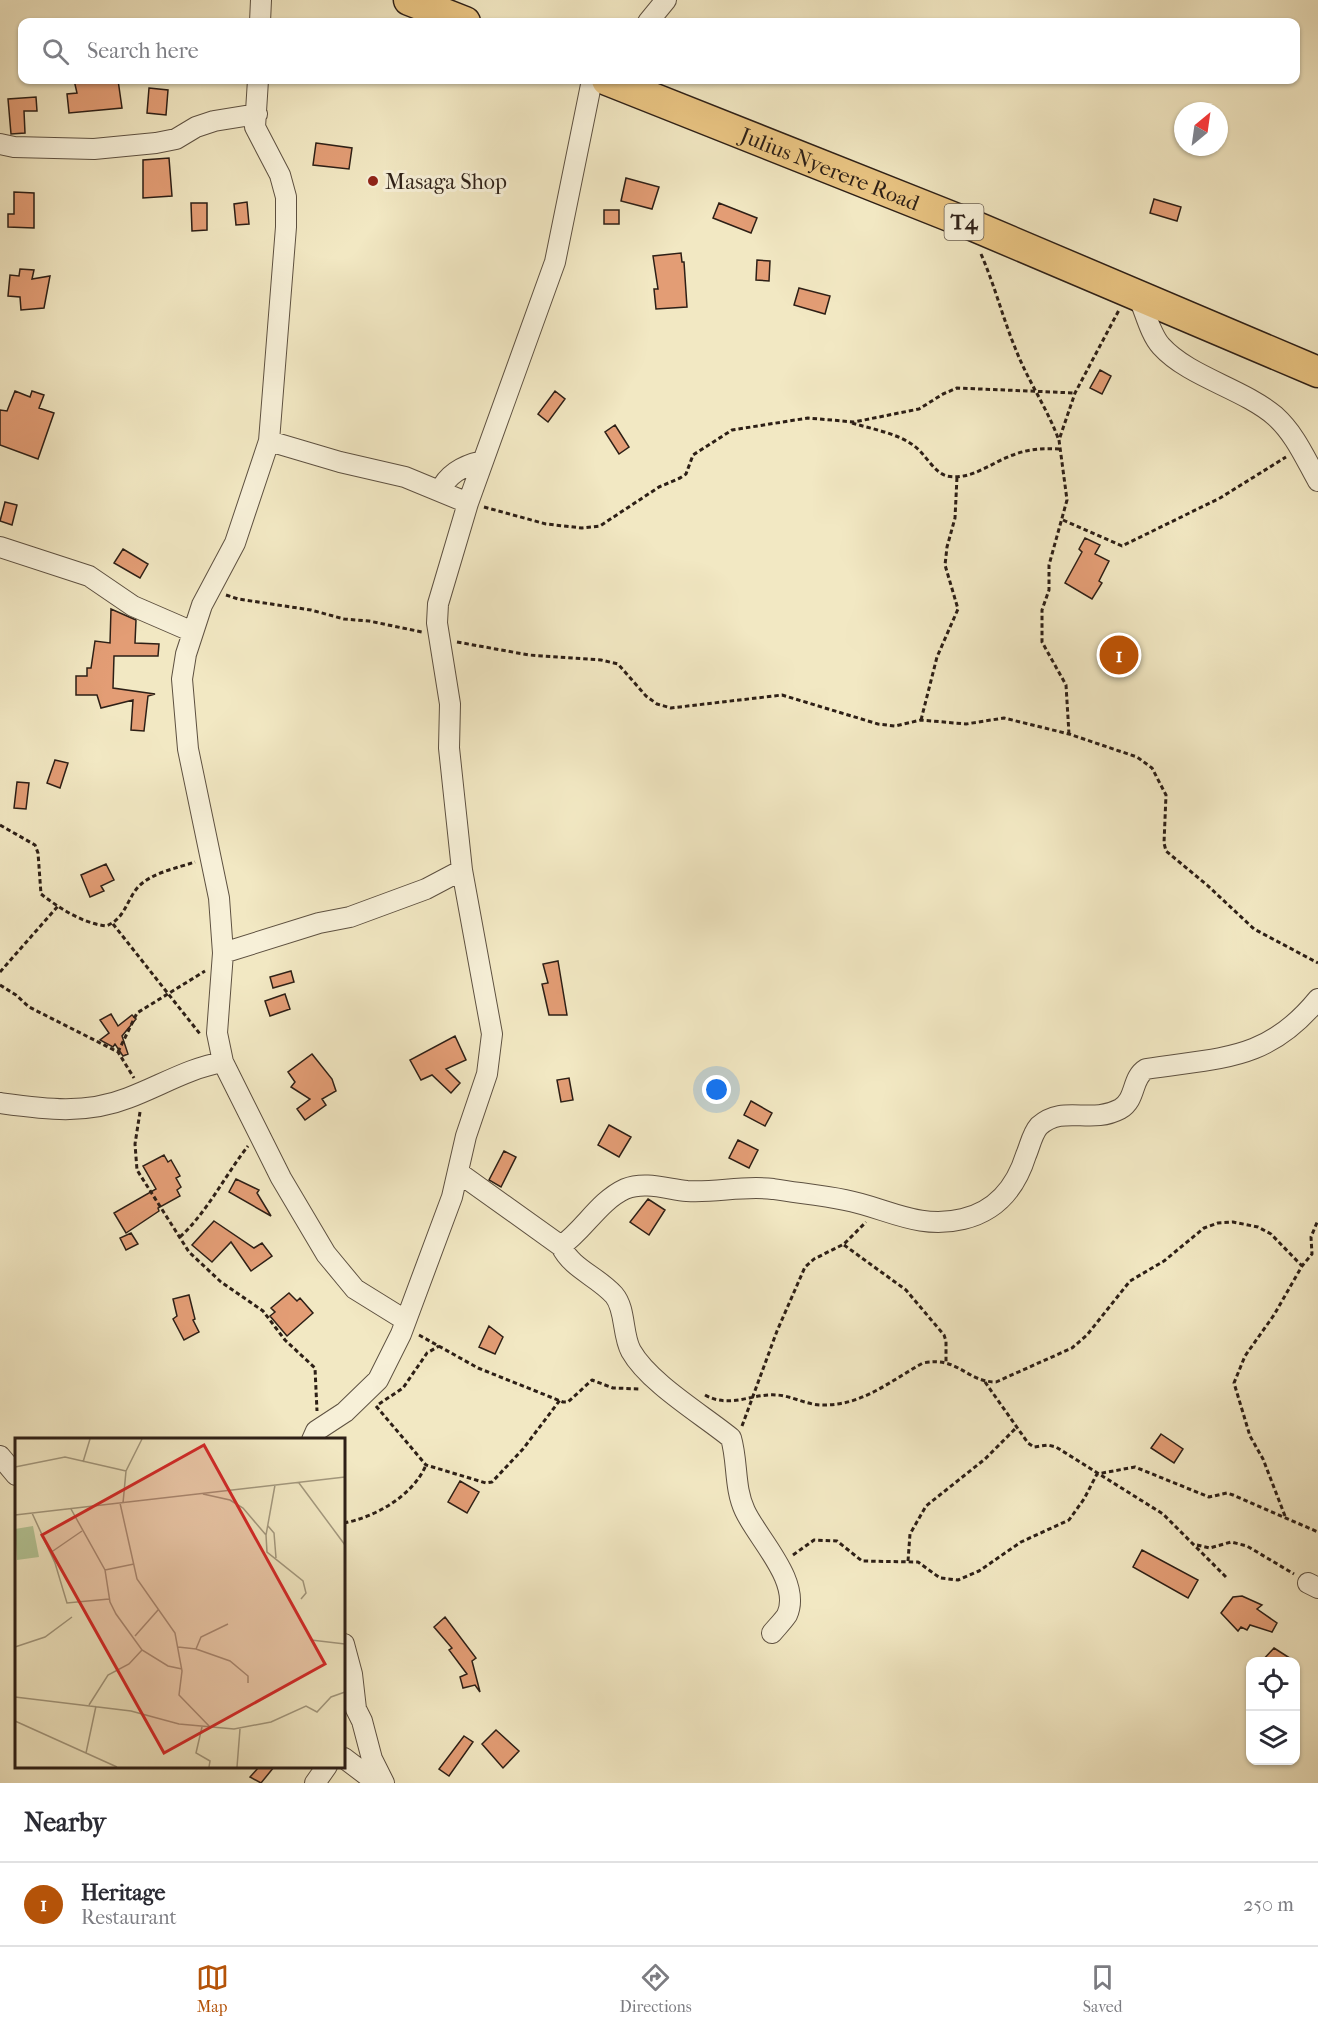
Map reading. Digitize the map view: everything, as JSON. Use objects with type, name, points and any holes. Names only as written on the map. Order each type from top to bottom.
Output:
[{"type":"highway","points":[[409,0],[455,18]]},
{"type":"highway","name":"Julius Nyerere Road","points":[[617,84],[967,223],[1318,372]]},
{"type":"street","points":[[260,18],[261,0]]},
{"type":"street","points":[[651,18],[666,0]]},
{"type":"street","points":[[258,84],[255,127],[262,146],[274,161],[286,197],[286,227],[269,441],[235,543],[202,605],[182,679],[188,749],[219,898],[223,958],[217,1033],[223,1062],[258,1133],[281,1178],[326,1254],[355,1289],[404,1323]]},
{"type":"street","points":[[314,1435],[345,1412],[378,1380],[437,1242],[459,1173],[466,1136],[487,1074],[492,1034],[462,870],[449,748],[450,704],[437,623],[438,604],[468,502],[555,262],[606,84]]},
{"type":"street","points":[[0,144],[94,149],[156,143],[176,139],[196,127],[214,121],[257,114]]},
{"type":"street","points":[[1133,294],[1160,345],[1200,373],[1231,388],[1274,415],[1302,449],[1318,481]]},
{"type":"street","points":[[269,441],[340,462],[405,477],[468,502]]},
{"type":"street","points":[[440,491],[444,483],[459,469],[483,461]]},
{"type":"street","points":[[0,547],[81,572],[133,606],[193,632]]},
{"type":"street","points":[[223,958],[319,923],[350,917],[426,889],[462,870]]},
{"type":"street","points":[[561,1246],[612,1198],[634,1187],[721,1191],[744,1187],[845,1200],[917,1222],[962,1220],[985,1212],[1002,1200],[1021,1170],[1038,1127],[1053,1117],[1066,1114],[1095,1118],[1118,1110],[1129,1103],[1137,1079],[1146,1069],[1252,1051],[1279,1038],[1304,1016],[1318,999]]},
{"type":"street","points":[[0,1103],[75,1111],[126,1099],[190,1071],[223,1062]]},
{"type":"street","points":[[459,1173],[561,1246],[566,1257],[616,1296],[630,1350],[642,1366],[707,1422],[731,1438],[735,1451],[738,1492],[746,1512],[783,1572],[790,1593],[790,1605],[786,1616],[772,1633]]},
{"type":"street","points":[[0,1456],[15,1473]]},
{"type":"street","points":[[345,1648],[352,1674],[356,1709],[362,1721],[372,1759],[384,1783]]},
{"type":"street","points":[[345,1759],[377,1783]]},
{"type":"street","points":[[315,1783],[326,1768]]},
{"type":"path","points":[[967,223],[996,288],[1016,351],[1038,392],[1059,440]]},
{"type":"path","points":[[1069,734],[1066,685],[1042,642],[1042,610],[1049,590],[1049,565],[1063,520],[1066,500],[1059,440],[1075,393],[1133,294]]},
{"type":"path","points":[[848,422],[919,409],[957,388],[1075,393]]},
{"type":"path","points":[[468,502],[546,524],[582,528],[600,526],[659,487],[686,474],[693,455],[732,430],[808,418],[848,422],[898,437],[913,445],[940,473],[957,477],[976,472],[1013,454],[1038,448],[1059,449]]},
{"type":"path","points":[[1063,520],[1122,546],[1220,498],[1274,463],[1302,449]]},
{"type":"path","points":[[921,720],[937,657],[958,609],[945,565],[947,547],[956,518],[957,477]]},
{"type":"path","points":[[211,588],[238,599],[311,610],[344,619],[388,624],[419,631],[440,640],[529,655],[601,660],[618,664],[646,696],[657,704],[671,708],[782,694],[878,724],[895,726],[921,720],[966,724],[1004,718],[1069,734],[1137,757],[1152,768],[1166,795],[1164,843],[1166,851],[1188,868],[1254,929],[1318,963]]},
{"type":"path","points":[[0,825],[35,845],[39,859],[41,894],[58,906],[97,925],[113,924],[144,882],[211,858]]},
{"type":"path","points":[[0,972],[58,906]]},
{"type":"path","points":[[113,924],[201,1035]]},
{"type":"path","points":[[118,1052],[132,1020],[166,993],[223,958]]},
{"type":"path","points":[[0,985],[29,1007],[118,1052],[143,1092],[135,1144],[137,1170],[189,1252],[221,1282],[264,1311],[285,1341],[315,1368],[314,1435]]},
{"type":"path","points":[[180,1237],[210,1204],[220,1183],[258,1133]]},
{"type":"path","points":[[735,1451],[751,1398],[805,1267],[814,1259],[844,1244],[878,1210]]},
{"type":"path","points":[[1285,1516],[1263,1459],[1250,1436],[1234,1383],[1245,1356],[1312,1254],[1311,1237],[1318,1220]]},
{"type":"path","points":[[702,1394],[725,1402],[778,1395],[821,1405],[836,1404],[868,1396],[923,1364],[946,1362],[985,1382],[996,1382],[1072,1348],[1087,1335],[1130,1281],[1164,1261],[1204,1227],[1218,1222],[1233,1222],[1258,1227],[1271,1234],[1302,1266]]},
{"type":"path","points":[[844,1244],[906,1290],[944,1335],[946,1362]]},
{"type":"path","points":[[404,1323],[478,1368],[568,1402],[592,1380],[625,1389],[662,1383]]},
{"type":"path","points":[[985,1382],[1021,1436],[1034,1447],[1048,1445],[1056,1447],[1163,1514],[1227,1578]]},
{"type":"path","points":[[376,1406],[426,1465],[472,1480],[492,1482],[523,1449],[560,1400]]},
{"type":"path","points":[[908,1561],[910,1534],[927,1506],[985,1459],[1016,1428]]},
{"type":"path","points":[[345,1523],[381,1510],[416,1484],[426,1465]]},
{"type":"path","points":[[1096,1474],[1135,1467],[1203,1495],[1215,1497],[1227,1493],[1318,1532]]},
{"type":"path","points":[[783,1572],[793,1554],[805,1544],[823,1539],[837,1540],[862,1561],[908,1561],[923,1564],[946,1580],[958,1580],[979,1571],[1021,1542],[1069,1520],[1084,1499],[1096,1474]]},
{"type":"path","points":[[1196,1545],[1210,1548],[1231,1542],[1247,1546],[1313,1586]]},
{"type":"building","points":[[75,84],[119,84],[122,108],[69,113],[67,94],[77,93]]},
{"type":"building","points":[[149,88],[168,90],[166,115],[147,113]]},
{"type":"building","points":[[36,97],[37,111],[24,111],[25,133],[11,134],[8,99]]},
{"type":"building","points":[[316,143],[352,148],[349,169],[313,165]]},
{"type":"building","points":[[169,158],[172,196],[143,198],[143,160]]},
{"type":"building","points":[[626,178],[659,187],[652,209],[621,201]]},
{"type":"building","points":[[14,192],[34,193],[34,228],[8,227],[8,214],[14,214]]},
{"type":"building","points":[[1154,199],[1181,207],[1177,221],[1150,213]]},
{"type":"building","points":[[247,202],[249,224],[236,225],[234,204]]},
{"type":"building","points":[[191,203],[207,203],[207,230],[192,231]]},
{"type":"building","points":[[719,203],[757,218],[751,233],[713,218]]},
{"type":"building","points":[[604,210],[619,210],[619,224],[604,224]]},
{"type":"building","points":[[681,253],[682,262],[684,262],[687,307],[656,309],[654,289],[658,289],[653,256]]},
{"type":"building","points":[[757,260],[770,261],[769,281],[756,280]]},
{"type":"building","points":[[20,269],[34,270],[32,279],[50,276],[44,308],[21,310],[20,297],[8,296],[10,275],[19,276]]},
{"type":"building","points":[[799,288],[830,296],[825,314],[794,305]]},
{"type":"building","points":[[1100,370],[1111,376],[1102,394],[1090,388]]},
{"type":"building","points":[[15,391],[30,397],[32,391],[44,395],[39,408],[54,413],[38,459],[0,445],[0,410],[7,411]]},
{"type":"building","points":[[555,391],[565,399],[548,422],[538,414]]},
{"type":"building","points":[[615,425],[629,447],[619,454],[605,432]]},
{"type":"building","points":[[5,502],[17,505],[12,525],[0,521]]},
{"type":"building","points":[[1085,538],[1100,545],[1095,554],[1109,561],[1099,581],[1102,583],[1092,599],[1065,583],[1082,552],[1079,549]]},
{"type":"building","points":[[123,549],[148,564],[140,578],[114,563]]},
{"type":"building","points":[[111,609],[136,620],[135,643],[159,644],[158,656],[114,656],[113,688],[155,694],[148,696],[144,731],[131,730],[133,700],[101,708],[97,695],[76,695],[76,676],[87,676],[87,668],[91,668],[95,641],[110,643]]},
{"type":"building","points":[[55,760],[68,763],[60,788],[47,783]]},
{"type":"building","points":[[17,782],[29,783],[26,809],[14,808]]},
{"type":"building","points":[[106,864],[114,880],[101,886],[104,891],[90,897],[81,875]]},
{"type":"building","points":[[558,961],[567,1015],[549,1015],[542,984],[548,983],[543,964]]},
{"type":"building","points":[[291,971],[294,982],[273,988],[270,977]]},
{"type":"building","points":[[285,994],[290,1009],[270,1016],[265,1001]]},
{"type":"building","points":[[111,1014],[118,1026],[132,1015],[136,1019],[122,1036],[128,1054],[123,1056],[115,1044],[113,1047],[100,1040],[109,1033],[100,1020]]},
{"type":"building","points":[[455,1036],[466,1060],[446,1069],[460,1083],[451,1093],[432,1075],[421,1080],[410,1060]]},
{"type":"building","points":[[312,1054],[332,1079],[336,1091],[322,1099],[326,1105],[305,1120],[297,1109],[310,1099],[291,1087],[295,1082],[288,1072]]},
{"type":"building","points":[[569,1078],[573,1100],[561,1102],[557,1080]]},
{"type":"building","points":[[751,1101],[772,1113],[765,1126],[744,1115]]},
{"type":"building","points":[[609,1125],[631,1137],[619,1157],[598,1145]]},
{"type":"building","points":[[738,1140],[758,1150],[749,1168],[729,1158]]},
{"type":"building","points":[[504,1151],[516,1157],[501,1187],[489,1180]]},
{"type":"building","points":[[164,1155],[168,1162],[171,1160],[180,1176],[176,1178],[181,1187],[177,1190],[180,1196],[158,1208],[159,1211],[126,1233],[114,1213],[156,1189],[143,1166]]},
{"type":"building","points":[[236,1179],[259,1190],[257,1193],[271,1216],[229,1192]]},
{"type":"building","points":[[648,1199],[665,1210],[649,1235],[630,1222]]},
{"type":"building","points":[[214,1221],[254,1248],[262,1243],[272,1256],[251,1271],[231,1242],[212,1262],[192,1245]]},
{"type":"building","points":[[131,1233],[138,1244],[126,1250],[120,1238]]},
{"type":"building","points":[[289,1293],[297,1301],[300,1298],[313,1313],[287,1336],[270,1316],[275,1312],[271,1308]]},
{"type":"building","points":[[189,1295],[195,1319],[193,1320],[199,1332],[184,1340],[173,1319],[177,1316],[173,1299]]},
{"type":"building","points":[[489,1326],[503,1337],[495,1354],[479,1347]]},
{"type":"building","points":[[1161,1434],[1183,1449],[1174,1463],[1151,1448]]},
{"type":"building","points":[[460,1481],[479,1492],[467,1513],[448,1502]]},
{"type":"building","points":[[1142,1550],[1198,1580],[1188,1598],[1133,1567]]},
{"type":"building","points":[[1242,1596],[1262,1605],[1257,1609],[1277,1623],[1272,1632],[1250,1625],[1247,1630],[1241,1627],[1238,1631],[1221,1613],[1233,1597]]},
{"type":"building","points":[[445,1617],[476,1658],[472,1661],[480,1692],[475,1685],[463,1688],[460,1677],[467,1674],[449,1650],[452,1648],[434,1627]]},
{"type":"building","points":[[1274,1648],[1288,1657],[1266,1657]]},
{"type":"building","points":[[496,1730],[519,1751],[503,1768],[482,1744]]},
{"type":"building","points":[[464,1736],[473,1742],[449,1776],[439,1769]]},
{"type":"building","points":[[258,1768],[273,1768],[261,1783],[250,1777]]},
{"type":"place","name":"Masaga Shop","points":[[373,181]]},
{"type":"place","name":"Heritage","points":[[1119,655]]}]
